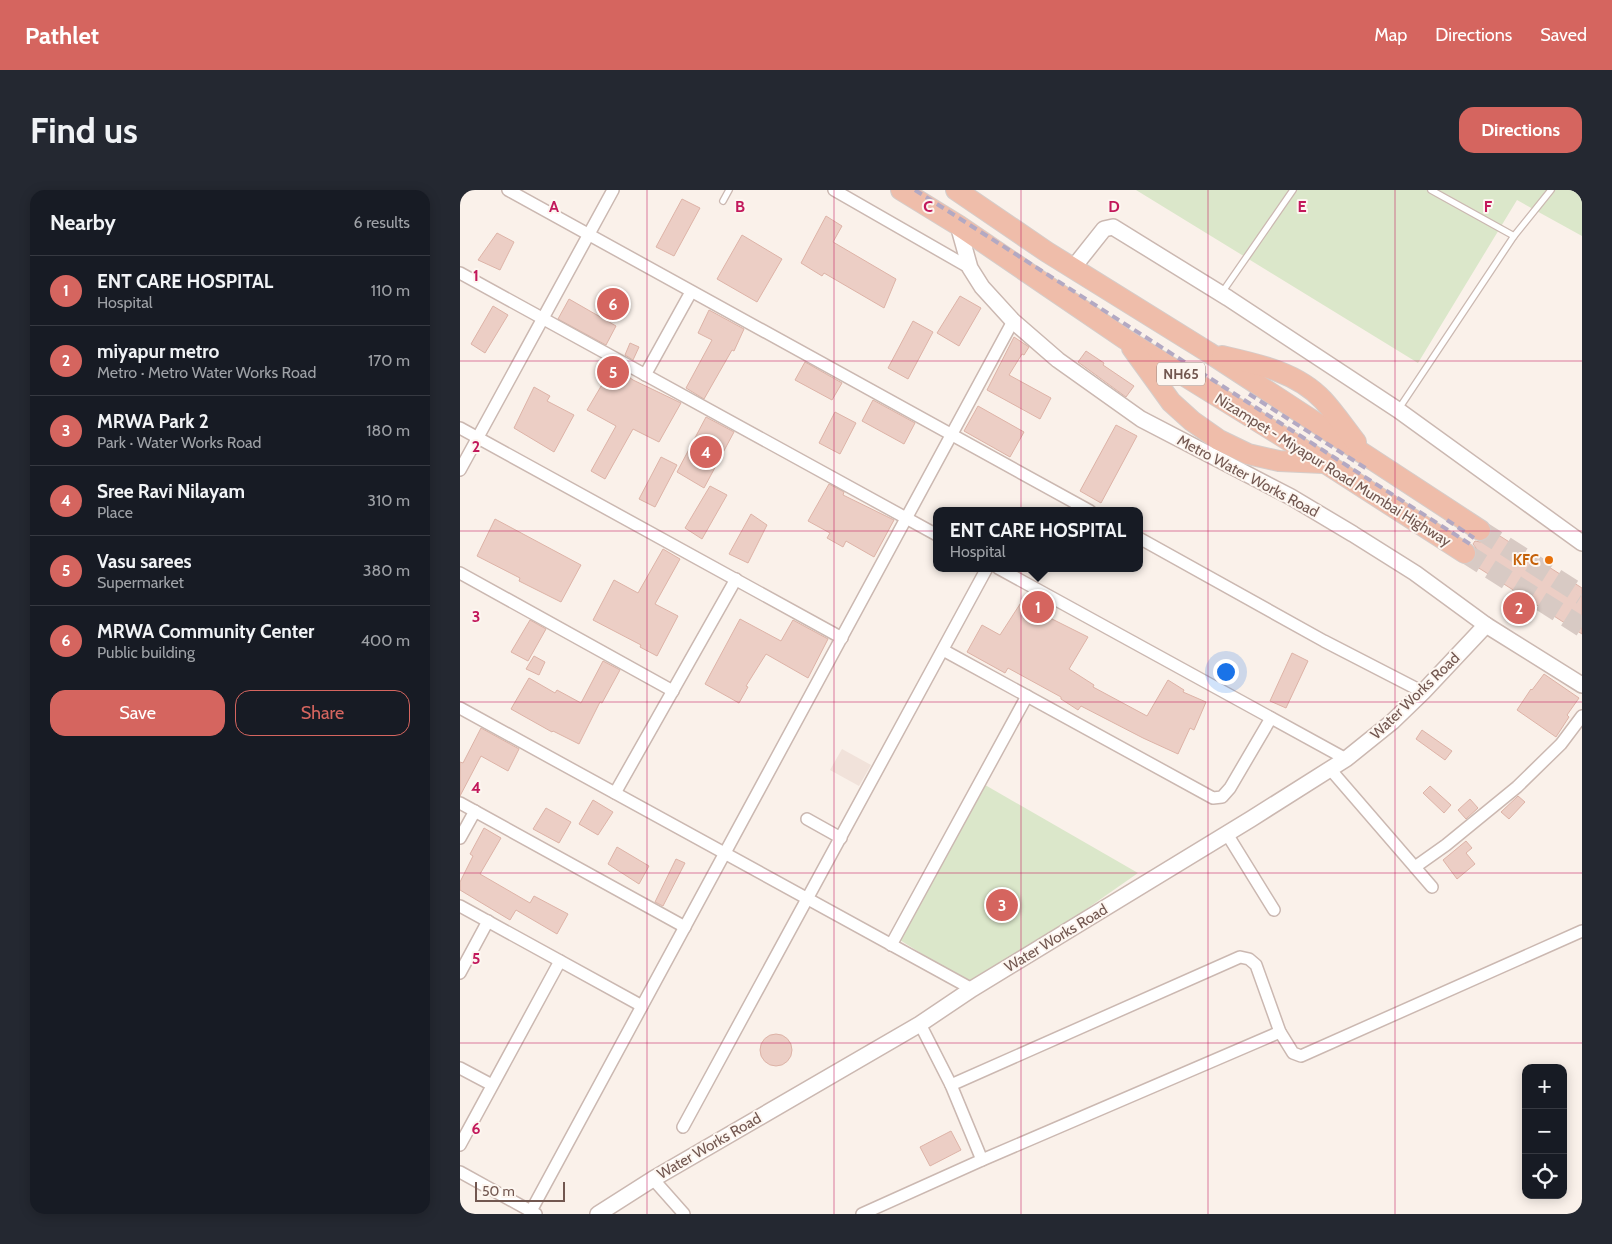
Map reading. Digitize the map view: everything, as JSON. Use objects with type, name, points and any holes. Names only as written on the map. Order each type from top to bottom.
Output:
[{"type":"highway","name":"Nizampet - Miyapur Road Mumbai Highway","points":[[901,190],[958,225],[1125,339],[1325,463],[1464,553]]},
{"type":"highway","name":"NH65","points":[[956,190],[1073,268]]},
{"type":"highway","name":"Nizampet - Miyapur Road Mumbai Highway","points":[[1073,268],[1208,352],[1272,368],[1295,379],[1321,399],[1369,458],[1480,530]]},
{"type":"highway","points":[[1125,339],[1171,402],[1219,440],[1248,454],[1279,461],[1325,463]]},
{"type":"street","points":[[508,190],[1083,507]]},
{"type":"street","points":[[460,470],[613,190]]},
{"type":"street","points":[[834,190],[970,268]]},
{"type":"street","name":"Metro Water Works Road","points":[[958,225],[970,268],[982,287],[1013,321],[1058,360],[1141,419],[1291,497],[1353,534],[1415,573],[1486,625],[1582,685]]},
{"type":"street","points":[[1073,268],[1104,229],[1113,227],[1221,294],[1398,410],[1582,543]]},
{"type":"street","points":[[460,274],[933,533]]},
{"type":"street","points":[[645,374],[691,292]]},
{"type":"street","points":[[460,1172],[534,1213],[642,1006],[1013,321]]},
{"type":"street","points":[[460,428],[842,638]]},
{"type":"street","points":[[1143,540],[1324,642],[1423,692]]},
{"type":"street","points":[[683,1127],[986,572]]},
{"type":"street","points":[[1005,572],[1346,759]]},
{"type":"street","points":[[460,573],[673,691]]},
{"type":"street","points":[[615,793],[736,579]]},
{"type":"street","name":"Water Works Road","points":[[598,1214],[654,1178],[920,1024],[972,989],[1227,834],[1346,759],[1392,722],[1486,625]]},
{"type":"street","points":[[943,650],[1213,798],[1222,797],[1230,788],[1271,718]]},
{"type":"street","points":[[891,944],[1027,696]]},
{"type":"street","points":[[460,708],[972,989]]},
{"type":"street","points":[[1415,868],[1517,787],[1561,744],[1582,716]]},
{"type":"street","points":[[1330,769],[1432,888]]},
{"type":"street","points":[[460,803],[685,927]]},
{"type":"street","points":[[460,838],[474,811]]},
{"type":"street","points":[[807,819],[841,838]]},
{"type":"street","points":[[1227,834],[1274,910]]},
{"type":"street","points":[[460,906],[642,1006]]},
{"type":"street","points":[[460,973],[488,921]]},
{"type":"street","points":[[951,1085],[1240,957],[1249,959],[1256,965],[1280,1032],[1293,1053],[1302,1056],[1582,931]]},
{"type":"street","points":[[460,1145],[560,961]]},
{"type":"street","points":[[920,1024],[951,1085],[982,1160]]},
{"type":"street","points":[[862,1214],[982,1160],[1280,1032]]},
{"type":"street","points":[[460,1068],[492,1085]]},
{"type":"street","points":[[654,1178],[684,1214]]},
{"type":"lane","points":[[723,201],[729,190]]},
{"type":"lane","points":[[1221,294],[1293,190]]},
{"type":"lane","points":[[1431,190],[1514,236]]},
{"type":"lane","points":[[1398,410],[1514,236],[1551,190]]},
{"type":"shaded area","points":[[842,749],[871,765],[859,786],[830,770]]},
{"type":"green space","points":[[1136,190],[1582,190],[1582,236],[1517,200],[1418,363]]},
{"type":"green space","points":[[980,782],[1138,873],[975,987],[895,937]]},
{"type":"building","points":[[682,199],[700,208],[674,256],[656,247]]},
{"type":"building","points":[[826,216],[842,226],[833,242],[896,279],[884,308],[824,273],[822,276],[801,263]]},
{"type":"building","points":[[497,233],[514,242],[500,270],[478,260]]},
{"type":"building","points":[[742,235],[782,259],[757,302],[717,279]]},
{"type":"building","points":[[960,296],[981,308],[959,346],[937,333]]},
{"type":"building","points":[[569,299],[616,326],[606,345],[558,319]]},
{"type":"building","points":[[493,306],[508,315],[485,353],[471,344]]},
{"type":"building","points":[[709,310],[744,329],[734,351],[732,350],[704,399],[686,388],[712,340],[698,333]]},
{"type":"building","points":[[913,321],[933,332],[908,379],[888,368]]},
{"type":"building","points":[[1014,337],[1029,347],[1024,355],[1022,354],[1009,375],[1051,398],[1040,419],[987,390]]},
{"type":"building","points":[[630,343],[639,347],[633,360],[625,355]]},
{"type":"building","points":[[1086,351],[1134,386],[1126,397],[1078,362]]},
{"type":"building","points":[[805,362],[842,383],[832,400],[795,380]]},
{"type":"building","points":[[613,366],[627,373],[626,375],[633,380],[681,403],[659,442],[633,429],[605,479],[591,471],[616,426],[587,410]]},
{"type":"building","points":[[534,387],[550,396],[547,401],[574,415],[554,452],[514,428]]},
{"type":"building","points":[[873,400],[915,423],[904,444],[862,421]]},
{"type":"building","points":[[978,406],[1024,432],[1010,457],[964,431]]},
{"type":"building","points":[[835,412],[856,423],[840,454],[819,443]]},
{"type":"building","points":[[706,417],[734,432],[704,488],[677,472]]},
{"type":"building","points":[[1116,425],[1137,436],[1101,503],[1080,491]]},
{"type":"building","points":[[661,457],[677,465],[655,507],[639,499]]},
{"type":"building","points":[[829,484],[844,492],[843,495],[894,520],[874,557],[846,541],[843,547],[827,538],[830,533],[808,521]]},
{"type":"building","points":[[710,486],[727,495],[702,539],[685,528]]},
{"type":"building","points":[[751,514],[767,525],[748,563],[729,554]]},
{"type":"building","points":[[495,519],[581,565],[561,602],[519,581],[520,578],[477,556]]},
{"type":"building","points":[[1492,531],[1582,588],[1582,634],[1471,563],[1477,554],[1473,544],[1475,541],[1486,540]]},
{"type":"building","points":[[663,549],[680,559],[655,604],[678,616],[657,656],[640,647],[641,645],[593,620],[614,580],[638,593]]},
{"type":"building","points":[[1022,601],[1044,615],[1088,637],[1069,669],[1094,685],[1093,687],[1147,716],[1168,680],[1184,690],[1183,692],[1206,702],[1194,730],[1190,728],[1178,754],[1081,706],[1078,710],[1061,699],[1061,697],[1008,668],[1005,673],[967,652],[982,625],[1000,635]]},
{"type":"building","points":[[740,619],[781,641],[793,620],[828,639],[808,678],[766,654],[746,686],[748,687],[739,703],[705,684]]},
{"type":"building","points":[[530,620],[546,629],[528,661],[511,652]]},
{"type":"building","points":[[1292,653],[1308,661],[1286,708],[1270,701]]},
{"type":"building","points":[[534,656],[545,662],[539,675],[526,669]]},
{"type":"building","points":[[603,661],[620,670],[602,703],[600,702],[579,744],[552,732],[511,709],[529,678],[555,693],[557,690],[581,703]]},
{"type":"building","points":[[1544,674],[1579,698],[1567,715],[1569,717],[1556,737],[1517,710]]},
{"type":"building","points":[[481,728],[519,749],[508,771],[481,756],[460,796],[460,762],[463,763]]},
{"type":"building","points":[[1422,730],[1452,751],[1445,760],[1416,739]]},
{"type":"building","points":[[1430,786],[1451,805],[1444,813],[1423,793]]},
{"type":"building","points":[[1518,796],[1525,802],[1509,819],[1501,812]]},
{"type":"building","points":[[1470,799],[1478,808],[1466,819],[1458,810]]},
{"type":"building","points":[[593,800],[613,812],[598,835],[579,824]]},
{"type":"building","points":[[546,808],[571,822],[559,843],[533,829]]},
{"type":"building","points":[[484,828],[501,838],[480,874],[530,903],[534,896],[568,914],[557,934],[516,910],[510,920],[460,890],[460,882],[473,856],[470,854]]},
{"type":"building","points":[[1466,841],[1472,848],[1466,853],[1475,864],[1457,879],[1443,860]]},
{"type":"building","points":[[617,847],[649,866],[639,884],[608,864]]},
{"type":"building","points":[[676,859],[685,863],[663,906],[655,902]]},
{"type":"building","points":[[776,1034],[787,1039],[792,1050],[787,1061],[776,1066],[765,1061],[760,1050],[765,1039]]},
{"type":"building","points":[[951,1131],[961,1150],[930,1166],[920,1147]]},
{"type":"tunnel","points":[[1480,530],[1582,595]]},
{"type":"tunnel","points":[[1465,553],[1582,627]]},
{"type":"railway","points":[[915,190],[1470,544]]},
{"type":"railway","points":[[1249,394],[1367,469]]},
{"type":"railway","points":[[1447,520],[1474,538]]},
{"type":"place","name":"MRWA Community Center","points":[[613,304]]},
{"type":"place","name":"Vasu sarees","points":[[613,372]]},
{"type":"place","name":"Sree Ravi Nilayam","points":[[706,452]]},
{"type":"place","name":"KFC","points":[[1549,560]]},
{"type":"place","name":"ENT CARE HOSPITAL","points":[[1038,607]]},
{"type":"place","name":"miyapur metro","points":[[1519,608]]},
{"type":"place","name":"MRWA Park 2","points":[[1002,905]]}]
